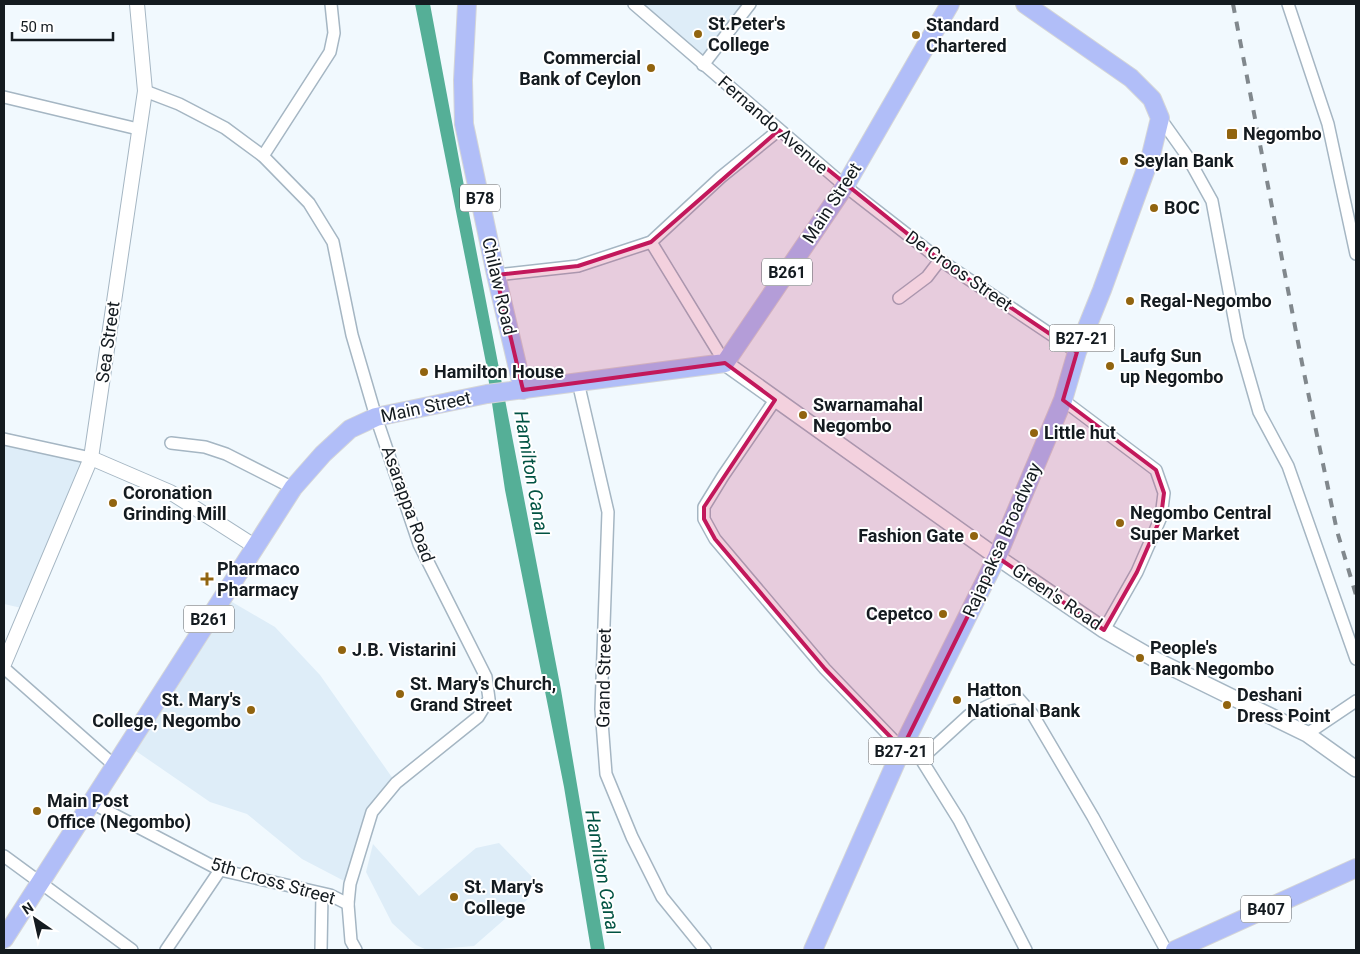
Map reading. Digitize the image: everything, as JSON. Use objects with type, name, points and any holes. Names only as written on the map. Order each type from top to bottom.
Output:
[{"type":"main road","name":"Chilaw Road","points":[[467,4],[463,80],[464,124],[523,390]]},
{"type":"main road","name":"Main Street","points":[[4,939],[293,488],[323,454],[350,429],[376,417],[487,394],[724,363],[845,186],[950,4]]},
{"type":"main road","points":[[1025,4],[1131,78],[1152,99],[1160,118]]},
{"type":"main road","name":"Rajapaksa Broadway","points":[[813,950],[903,746],[997,556],[1063,400],[1077,352],[1152,155],[1160,118]]},
{"type":"main road","name":"Green's Road","points":[[724,363],[1104,630],[1156,660],[1307,734],[1356,769]]},
{"type":"main road","name":"B407","points":[[1175,950],[1356,868]]},
{"type":"street","name":"Sea Street","points":[[4,666],[91,458],[145,91],[137,4]]},
{"type":"street","points":[[263,156],[330,52],[334,33],[331,4]]},
{"type":"street","name":"Fernando Avenue","points":[[634,4],[845,186]]},
{"type":"street","points":[[703,65],[750,4]]},
{"type":"street","points":[[1288,4],[1328,124],[1356,254]]},
{"type":"street","name":"Asarappa Road","points":[[145,91],[179,104],[224,128],[263,156],[309,203],[333,242],[352,335],[376,417],[419,544],[486,677],[489,699],[478,717],[396,783],[372,812],[350,884],[348,904],[351,941],[356,950]]},
{"type":"street","points":[[4,97],[138,129]]},
{"type":"street","points":[[1160,118],[1187,156],[1212,201],[1238,340],[1259,412],[1288,466],[1356,659]]},
{"type":"street","points":[[496,275],[578,266],[651,242],[721,177],[779,130]]},
{"type":"street","name":"De Croos Street","points":[[845,186],[940,260],[1077,352]]},
{"type":"street","points":[[651,242],[724,363]]},
{"type":"street","points":[[899,298],[927,277],[940,260]]},
{"type":"street","name":"Grand Street","points":[[578,382],[608,512],[601,709],[606,774],[632,837],[662,897],[705,950]]},
{"type":"street","points":[[775,400],[708,499],[704,507],[704,519],[715,539],[824,669],[903,746],[922,760],[959,820],[1026,950]]},
{"type":"street","points":[[1063,400],[1156,470],[1164,494],[1161,517],[1137,572],[1104,630]]},
{"type":"street","points":[[4,439],[91,458],[170,492],[256,547]]},
{"type":"street","points":[[171,443],[205,446],[293,488]]},
{"type":"street","points":[[4,666],[115,766]]},
{"type":"street","points":[[922,760],[969,715],[998,701],[1017,697],[1038,723],[1093,817],[1166,950]]},
{"type":"street","points":[[1307,734],[1356,701]]},
{"type":"street","name":"5th Cross Street","points":[[92,803],[220,870],[330,895],[348,904]]},
{"type":"street","points":[[4,856],[132,950]]},
{"type":"street","points":[[166,950],[220,870]]},
{"type":"street","points":[[321,950],[322,894]]},
{"type":"highlighted area","points":[[779,130],[940,260],[1077,352],[1063,400],[1156,470],[1164,493],[1161,517],[1137,572],[1104,630],[997,557],[902,749],[825,669],[715,539],[704,519],[704,507],[775,400],[725,363],[523,390],[496,275],[578,266],[651,242]]},
{"type":"shaded area","points":[[415,4],[430,4],[561,690],[605,950],[591,950],[564,787],[505,490],[486,363]]},
{"type":"shaded area","name":"St.Peter's College","points":[[634,4],[750,4],[703,65]]},
{"type":"shaded area","points":[[4,439],[91,458],[26,609],[4,604]]},
{"type":"shaded area","name":"St. Mary's College, Negombo","points":[[227,599],[275,627],[320,675],[396,783],[372,812],[350,884],[302,859],[247,814],[210,802],[133,749]]},
{"type":"shaded area","name":"St. Mary's College","points":[[499,843],[535,880],[529,898],[474,946],[427,950],[416,945],[392,923],[366,872],[373,844],[419,896],[476,848]]},
{"type":"railway","points":[[1233,4],[1303,368],[1337,531],[1356,595]]},
{"type":"place","name":"St.Peter's College","points":[[698,34]]},
{"type":"place","name":"Standard Chartered","points":[[916,35]]},
{"type":"place","name":"Commercial Bank of Ceylon","points":[[651,68]]},
{"type":"place","name":"Negombo","points":[[1232,134]]},
{"type":"place","name":"Seylan Bank","points":[[1124,161]]},
{"type":"place","name":"BOC","points":[[1154,208]]},
{"type":"place","name":"Regal-Negombo","points":[[1130,301]]},
{"type":"place","name":"Laufg Sun up Negombo","points":[[1110,366]]},
{"type":"place","name":"Hamilton House","points":[[424,372]]},
{"type":"place","name":"Swarnamahal Negombo","points":[[803,415]]},
{"type":"place","name":"Little hut","points":[[1034,433]]},
{"type":"place","name":"Coronation Grinding Mill","points":[[113,503]]},
{"type":"place","name":"Negombo Central Super Market","points":[[1120,523]]},
{"type":"place","name":"Fashion Gate","points":[[974,536]]},
{"type":"place","name":"Pharmaco Pharmacy","points":[[207,579]]},
{"type":"place","name":"Cepetco","points":[[943,614]]},
{"type":"place","name":"J.B. Vistarini","points":[[342,650]]},
{"type":"place","name":"People's Bank Negombo","points":[[1140,658]]},
{"type":"place","name":"St. Mary's Church, Grand Street","points":[[400,694]]},
{"type":"place","name":"Hatton National Bank","points":[[957,700]]},
{"type":"place","name":"Deshani Dress Point","points":[[1227,705]]},
{"type":"place","name":"St. Mary's College, Negombo","points":[[251,710]]},
{"type":"place","name":"Main Post Office (Negombo)","points":[[37,811]]},
{"type":"place","name":"St. Mary's College","points":[[454,897]]},
{"type":"water label","name":"Hamilton Canal","points":[[532,473]]},
{"type":"water label","name":"Hamilton Canal","points":[[603,872]]}]
